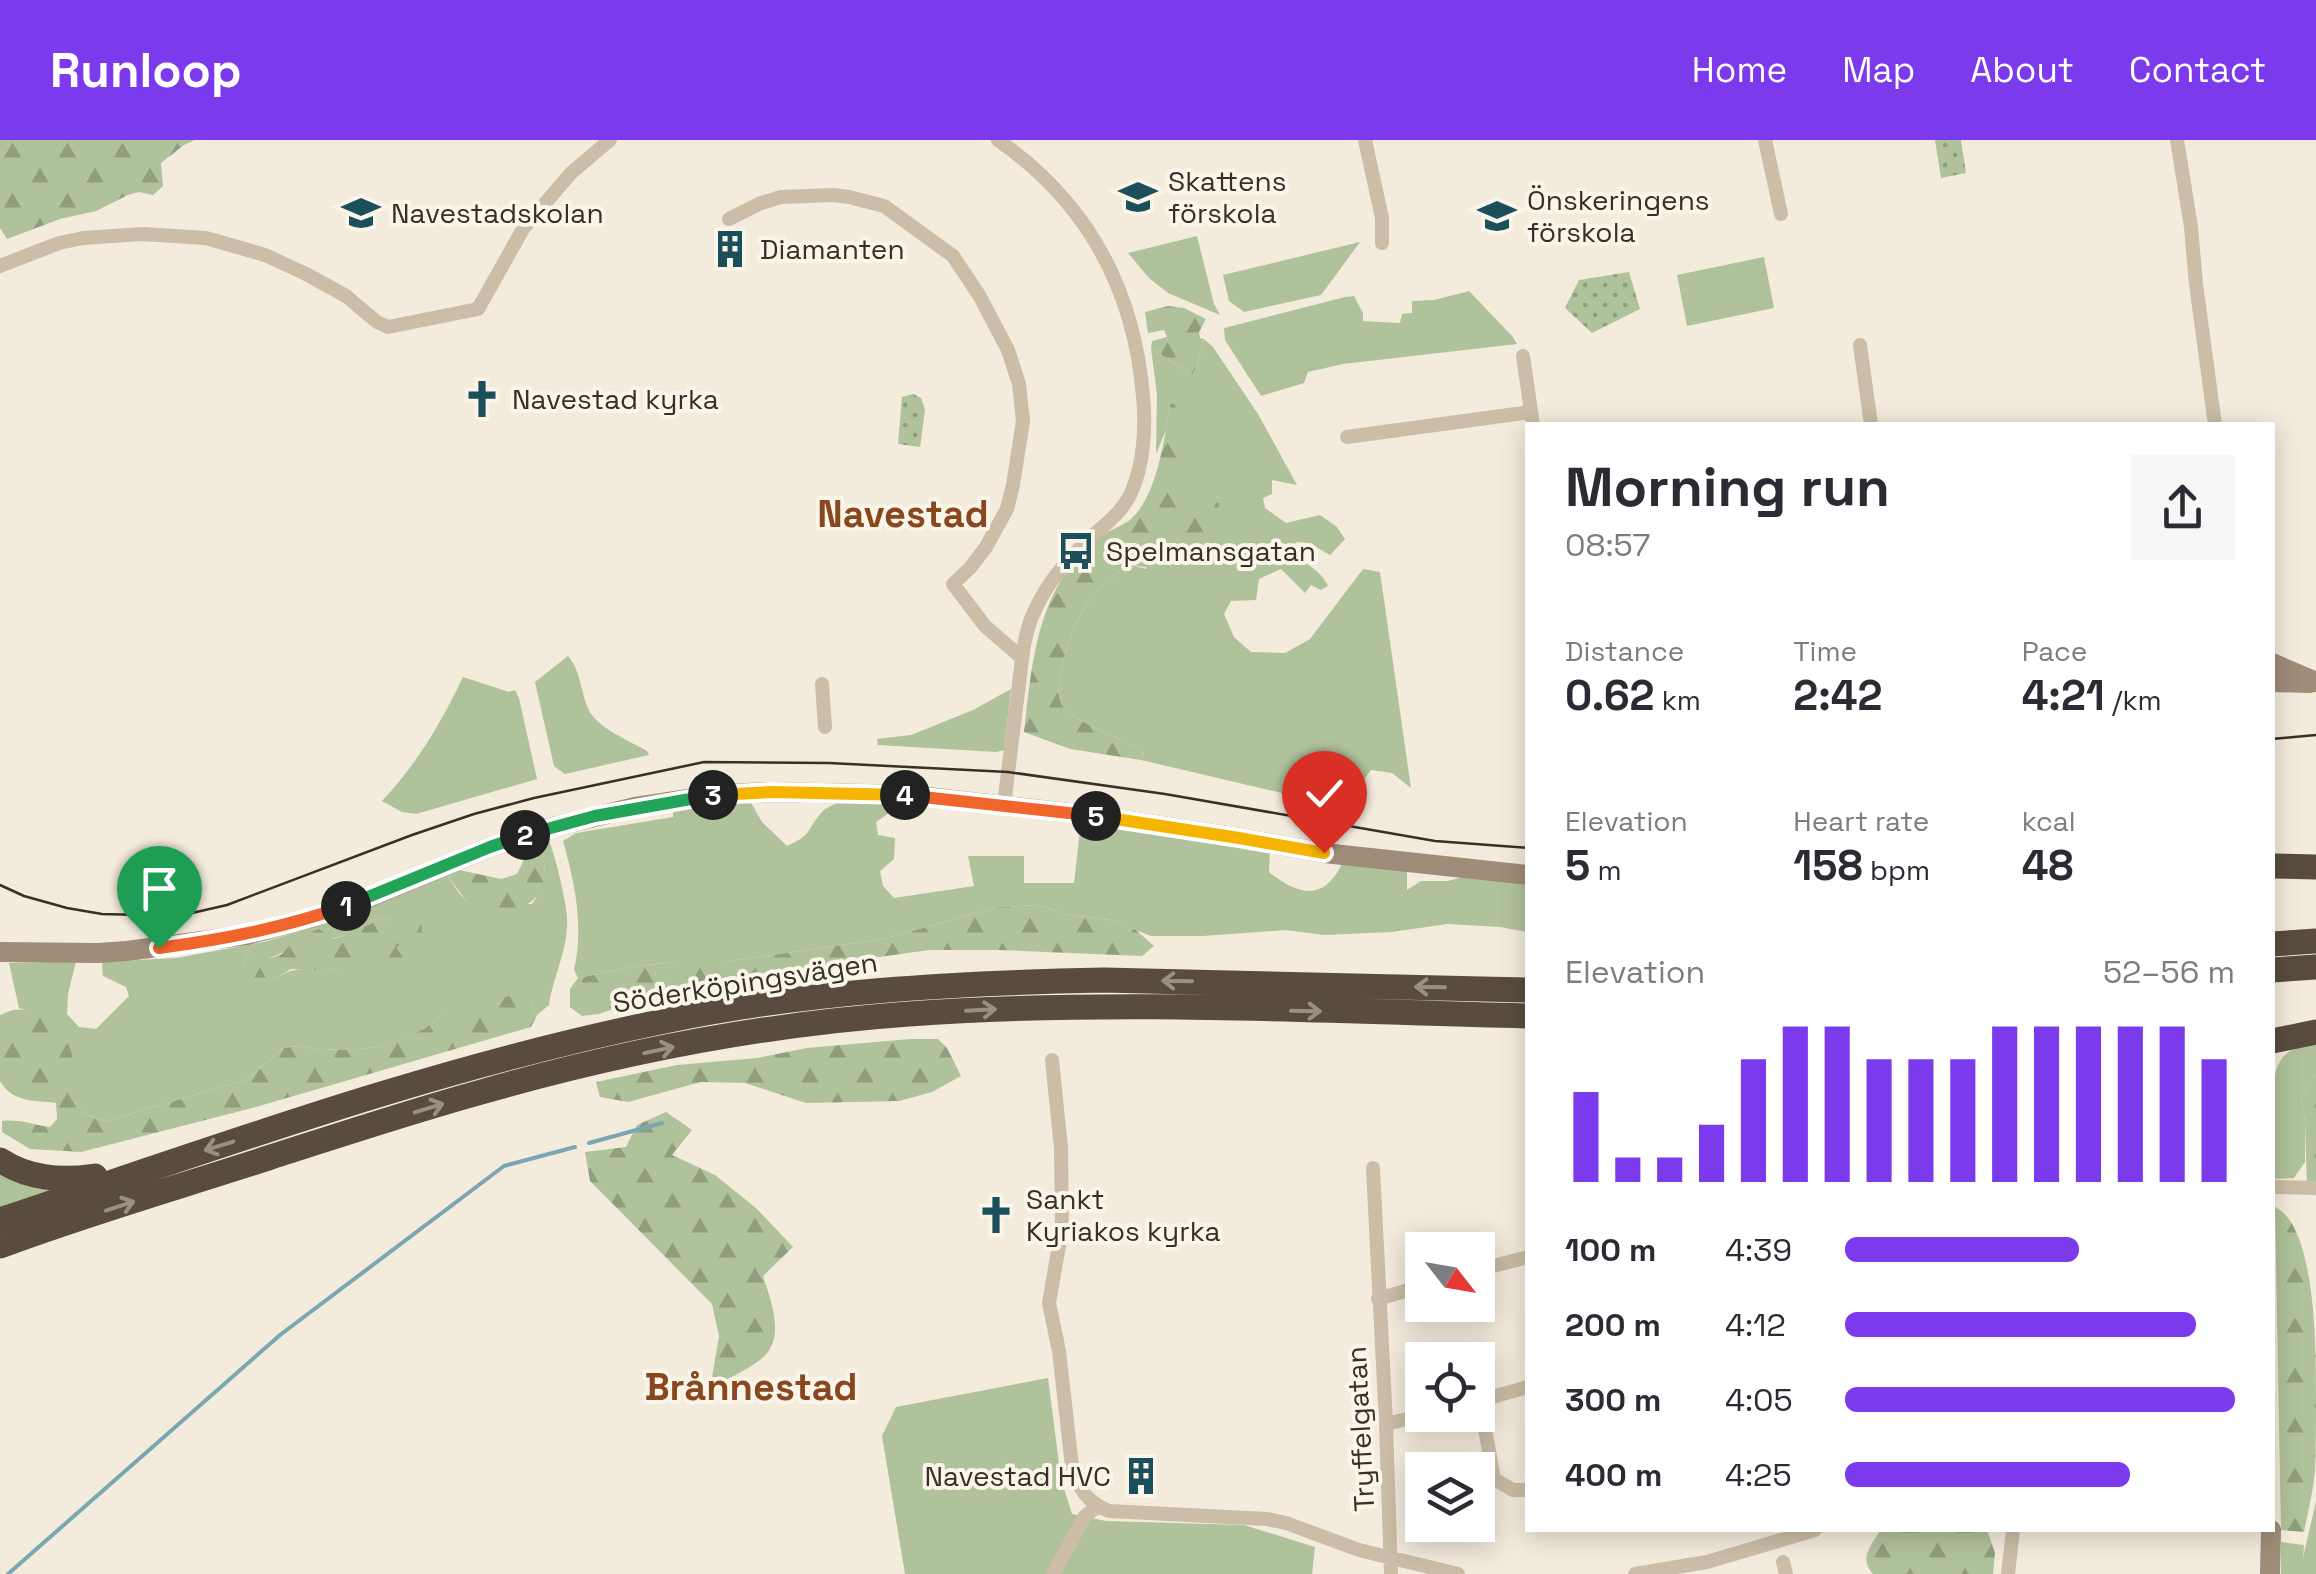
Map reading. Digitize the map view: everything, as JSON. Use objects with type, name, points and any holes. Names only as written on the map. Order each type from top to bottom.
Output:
[{"type":"highway","points":[[2275,866],[2316,867]]},
{"type":"highway","points":[[2275,944],[2316,941]]},
{"type":"highway","points":[[2275,970],[2316,967]]},
{"type":"highway","name":"Söderköpingsvägen","points":[[0,1220],[384,1092],[543,1048],[660,1022],[798,1000],[885,989],[1104,980],[1525,990]]},
{"type":"highway","name":"Söderköpingsvägen","points":[[0,1246],[486,1090],[695,1042],[765,1031],[906,1014],[1042,1007],[1525,1016]]},
{"type":"highway","points":[[2275,1039],[2316,1032]]},
{"type":"highway","points":[[0,1160],[30,1176],[58,1179],[150,1168]]},
{"type":"highway","points":[[0,1230],[27,1236]]},
{"type":"street","points":[[0,266],[83,238],[142,234],[206,238],[265,255],[306,274],[346,296],[388,327],[478,309],[523,229],[572,173],[610,140]]},
{"type":"street","points":[[998,140],[1052,186],[1103,254],[1136,336],[1144,408],[1142,450],[1130,495],[1118,513],[1064,564],[1033,613],[1022,658],[1004,805]]},
{"type":"street","points":[[1365,140],[1382,218],[1382,243]]},
{"type":"street","points":[[1765,140],[1781,214]]},
{"type":"street","points":[[2177,140],[2215,422]]},
{"type":"street","points":[[729,220],[781,197],[849,196],[884,206],[942,246],[965,272],[1008,350],[1019,384],[1023,421],[1007,510],[986,547],[953,584],[984,626],[1022,658]]},
{"type":"street","points":[[1860,344],[1871,422]]},
{"type":"street","points":[[1347,438],[1532,418],[1523,356]]},
{"type":"street","points":[[2275,663],[2316,682]]},
{"type":"street","points":[[2275,682],[2316,682]]},
{"type":"street","points":[[822,684],[825,727]]},
{"type":"street","points":[[0,952],[98,953],[247,935],[358,902],[541,830],[682,798],[739,793],[910,795],[1204,832],[1324,853],[1525,876]]},
{"type":"street","points":[[1052,1060],[1061,1148],[1062,1228],[1049,1303],[1059,1351],[1072,1466],[1076,1481],[1091,1502],[1109,1510],[1279,1521],[1360,1550],[1458,1574]]},
{"type":"street","name":"Tryffelgatan","points":[[1372,1168],[1391,1574]]},
{"type":"street","points":[[2275,1187],[2316,1188]]},
{"type":"street","points":[[1495,1266],[1525,1258]]},
{"type":"street","points":[[1378,1299],[1405,1291]]},
{"type":"street","points":[[1495,1396],[1525,1388]]},
{"type":"street","points":[[1386,1424],[1405,1420]]},
{"type":"street","points":[[1485,1432],[1494,1480],[1513,1490],[1525,1490]]},
{"type":"street","points":[[1052,1574],[1085,1516],[1097,1506]]},
{"type":"street","points":[[1635,1574],[1671,1571],[1808,1532]]},
{"type":"street","points":[[2008,1574],[2013,1532]]},
{"type":"street","points":[[2270,1574],[2271,1532]]},
{"type":"green space","points":[[0,140],[195,140],[161,163],[163,186],[153,195],[128,195],[96,211],[60,219],[7,239],[0,228]]},
{"type":"green space","points":[[1935,140],[1961,140],[1966,173],[1941,178]]},
{"type":"green space","points":[[1197,236],[1220,315],[1168,293],[1128,253]]},
{"type":"green space","points":[[1360,242],[1321,295],[1244,312],[1229,301],[1223,275]]},
{"type":"green space","points":[[1764,257],[1774,308],[1687,326],[1677,275]]},
{"type":"green space","points":[[1629,272],[1640,309],[1592,333],[1565,308],[1579,280]]},
{"type":"green space","points":[[1469,291],[1517,344],[1343,364],[1308,372],[1304,383],[1261,396],[1225,340],[1224,328],[1345,297],[1354,296],[1363,321],[1400,323],[1402,314],[1412,313],[1412,301]]},
{"type":"green space","points":[[1168,306],[1184,308],[1206,319],[1199,332],[1204,339],[1192,375],[1151,348],[1152,341],[1167,337],[1164,330],[1148,333],[1145,312]]},
{"type":"green space","points":[[1204,339],[1258,414],[1297,485],[1272,480],[1272,494],[1263,498],[1265,508],[1286,523],[1320,515],[1337,527],[1345,539],[1330,555],[1309,543],[1296,542],[1292,549],[1328,586],[1321,590],[1311,585],[1305,593],[1281,569],[1259,579],[1256,600],[1231,601],[1224,614],[1234,637],[1251,652],[1285,653],[1310,639],[1363,569],[1380,572],[1411,788],[1392,773],[1371,770],[1362,782],[1358,811],[1141,760],[1144,754],[1135,747],[1081,721],[1059,698],[1064,658],[1084,609],[1128,564],[1146,569],[1195,498],[1181,500],[1173,491],[1170,404],[1166,430],[1156,454],[1157,394],[1151,348],[1192,375]]},
{"type":"green space","points":[[913,394],[921,398],[925,410],[920,447],[898,444],[902,397]]},
{"type":"green space","points":[[1183,403],[1173,491],[1181,499],[1219,503],[1217,526],[1187,560],[1165,571],[1128,564],[1093,596],[1074,629],[1059,687],[1059,698],[1072,714],[1144,754],[1141,760],[1070,749],[1024,732],[1037,641],[1052,598],[1079,556],[1141,508],[1158,465],[1170,404]]},
{"type":"green space","points":[[568,656],[592,715],[649,755],[565,774],[554,766],[535,682]]},
{"type":"green space","points":[[463,677],[509,692],[515,690],[537,779],[416,814],[402,812],[382,801],[427,742]]},
{"type":"green space","points":[[1011,689],[1004,750],[878,745],[877,739],[911,735],[973,710]]},
{"type":"green space","points":[[750,801],[762,822],[787,846],[805,835],[821,813],[835,804],[890,803],[889,813],[876,822],[878,835],[895,838],[894,859],[880,871],[883,886],[894,898],[974,886],[968,856],[1024,856],[1024,883],[1074,883],[1081,822],[1270,849],[1269,872],[1301,890],[1319,889],[1327,884],[1342,864],[1407,870],[1407,890],[1421,881],[1463,877],[1525,884],[1525,932],[1447,924],[1392,932],[1324,935],[1286,930],[1151,936],[1110,920],[1069,915],[1038,905],[999,907],[883,939],[724,962],[636,966],[578,978],[574,970],[577,905],[563,841],[576,833],[673,817],[673,809]]},
{"type":"green space","points":[[548,838],[562,889],[567,929],[549,1005],[537,1015],[529,999],[446,1013],[424,1029],[387,1046],[283,1048],[249,1079],[106,1121],[74,1103],[66,1091],[69,1063],[61,1039],[44,1020],[19,1008],[9,963],[76,961],[67,1014],[79,1027],[96,1029],[129,996],[126,987],[103,976],[102,962],[176,958],[253,944],[242,967],[276,978],[296,970],[364,965],[395,947],[392,921],[383,918],[364,927],[352,926],[343,936],[305,944],[269,958],[264,942],[344,918],[447,875],[471,906],[532,904],[544,874],[540,841]]},
{"type":"green space","points":[[540,841],[544,877],[533,900],[522,907],[492,912],[473,910],[447,875],[459,870],[501,879],[517,874],[531,845]]},
{"type":"green space","points":[[1038,905],[1069,915],[1110,920],[1136,930],[1154,946],[1142,956],[929,950],[723,979],[648,997],[599,1014],[582,1016],[570,1007],[570,989],[578,978],[636,966],[724,962],[883,939],[999,907]]},
{"type":"green space","points":[[405,916],[422,925],[421,939],[396,947],[404,959],[401,969],[387,973],[367,965],[348,970],[291,969],[276,978],[248,977],[242,967],[253,944],[264,942],[270,958],[282,954],[290,945],[304,944],[309,933],[319,929],[333,939],[343,936],[352,926],[364,927],[383,918],[392,921]]},
{"type":"green space","points":[[516,994],[529,999],[537,1015],[531,1027],[256,1107],[81,1152],[30,1149],[2,1132],[2,1121],[50,1127],[57,1119],[56,1103],[18,1097],[0,1081],[0,1015],[12,1011],[36,1015],[64,1038],[72,1056],[67,1091],[83,1111],[106,1121],[249,1079],[283,1048],[386,1046],[424,1029],[446,1013]]},
{"type":"green space","points":[[938,1039],[961,1076],[932,1092],[899,1101],[806,1103],[745,1083],[701,1082],[628,1102],[600,1097],[596,1082],[677,1065]]},
{"type":"green space","points":[[2316,1043],[2316,1072],[2301,1098],[2305,1162],[2294,1178],[2275,1179],[2276,1070],[2281,1060],[2296,1048]]},
{"type":"green space","points":[[2316,1072],[2316,1196],[2307,1186],[2301,1098]]},
{"type":"green space","points":[[666,1112],[692,1130],[672,1155],[715,1175],[756,1208],[793,1247],[763,1276],[775,1320],[768,1352],[710,1389],[719,1336],[712,1304],[590,1181],[585,1152],[626,1147],[637,1125]]},
{"type":"green space","points":[[0,1168],[61,1187],[0,1208]]},
{"type":"green space","points":[[2275,1207],[2289,1219],[2299,1238],[2314,1320],[2315,1471],[2304,1532],[2281,1530]]},
{"type":"green space","points":[[1048,1378],[1061,1479],[1072,1514],[1106,1521],[1244,1525],[1315,1547],[1312,1574],[905,1574],[882,1436],[896,1407]]},
{"type":"green space","points":[[2316,1501],[2316,1574],[2281,1574],[2281,1542],[2304,1545],[2303,1558]]},
{"type":"green space","points":[[1879,1532],[1988,1532],[1995,1553],[1993,1574],[1873,1574],[1867,1563],[1868,1552]]},
{"type":"waterway","points":[[589,1143],[662,1123]]},
{"type":"waterway","points":[[8,1574],[280,1335],[504,1166],[575,1147]]},
{"type":"tram line","points":[[2275,739],[2316,735]]},
{"type":"tram line","points":[[0,885],[24,896],[102,914],[192,913],[227,905],[474,814],[704,762],[829,763],[1008,772],[1165,794],[1435,841],[1525,848]]},
{"type":"place","name":"Skattens förskola","points":[[1138,197]]},
{"type":"place","name":"Navestadskolan","points":[[361,213]]},
{"type":"place","name":"Önskeringens förskola","points":[[1497,216]]},
{"type":"place","name":"Diamanten","points":[[730,249]]},
{"type":"place","name":"Navestad kyrka","points":[[482,399]]},
{"type":"place","name":"Spelmansgatan","points":[[1076,551]]},
{"type":"place","name":"Sankt Kyriakos kyrka","points":[[996,1215]]},
{"type":"place","name":"Navestad HVC","points":[[1141,1476]]},
{"type":"district","name":"Navestad","points":[[903,514]]},
{"type":"district","name":"Brånnestad","points":[[751,1387]]},
{"type":"route","points":[[159,948],[247,935],[310,918],[490,847],[569,822],[682,798],[722,794],[910,795],[1096,816],[1324,853]]}]
